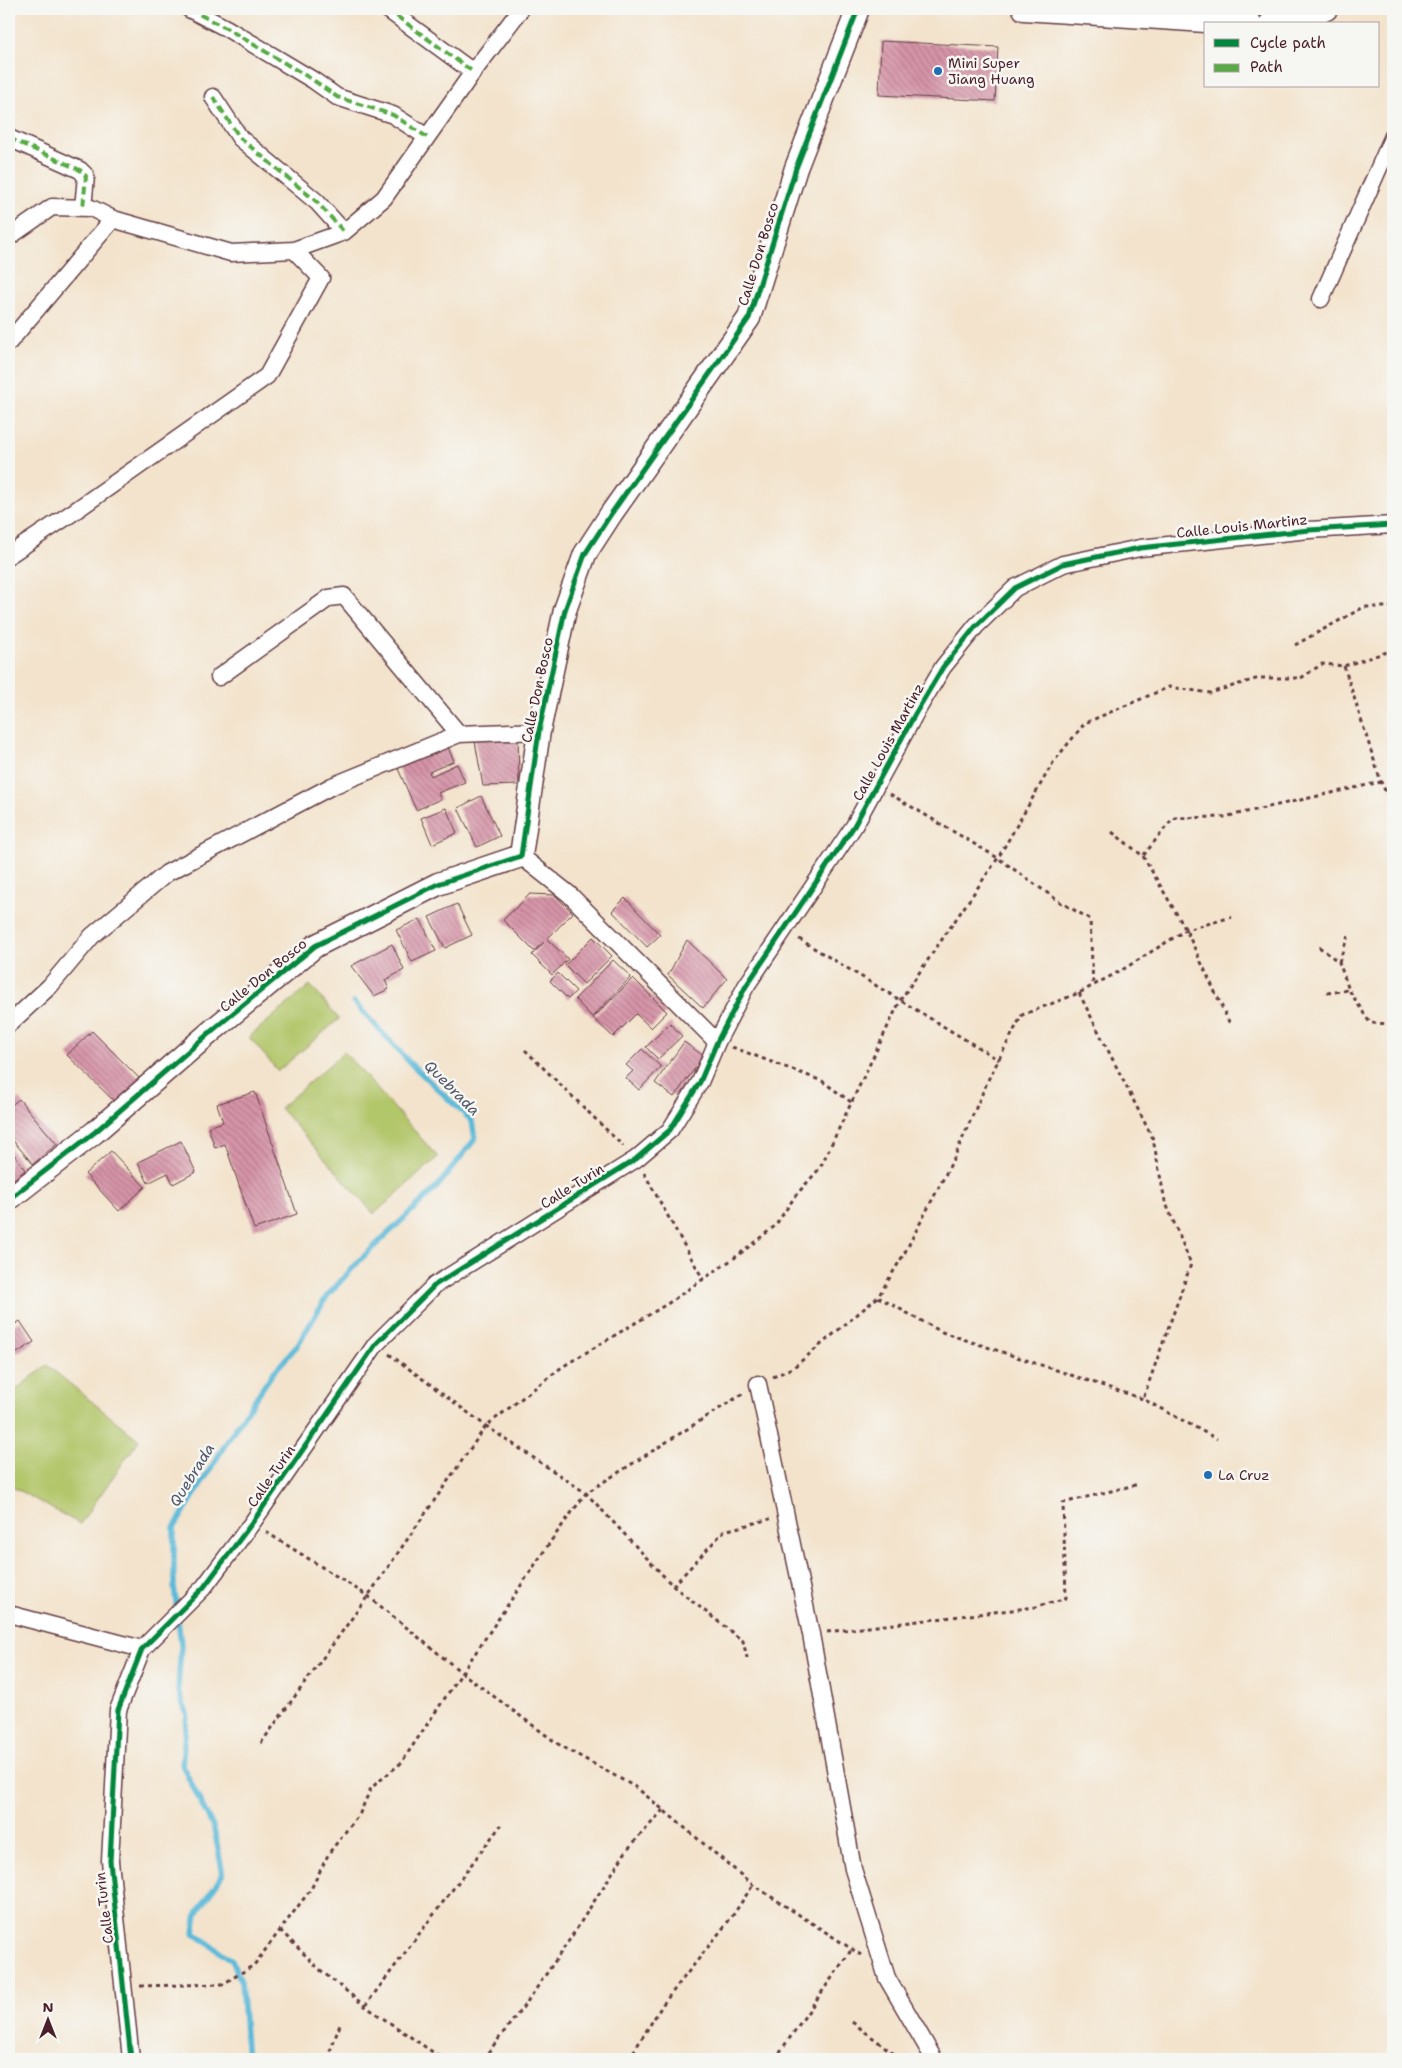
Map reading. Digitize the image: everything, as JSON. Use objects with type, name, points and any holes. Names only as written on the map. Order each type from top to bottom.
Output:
[{"type":"street","points":[[189,9],[226,28],[313,80],[337,97],[393,115],[427,137]]},
{"type":"street","points":[[387,9],[473,72]]},
{"type":"street","points":[[9,237],[52,207],[91,208],[113,220],[231,253],[294,250],[344,232],[384,198],[473,72],[521,9]]},
{"type":"street","name":"Calle Don Bosco","points":[[9,1199],[96,1132],[214,1029],[315,946],[438,884],[521,856],[539,731],[565,610],[585,554],[749,318],[796,168],[858,9]]},
{"type":"street","points":[[1024,9],[1166,13],[1236,22]]},
{"type":"street","points":[[1291,22],[1326,9]]},
{"type":"street","points":[[213,97],[240,138],[317,202],[344,232]]},
{"type":"street","points":[[1321,299],[1393,136]]},
{"type":"street","points":[[9,138],[80,170],[86,176],[83,208]]},
{"type":"street","points":[[9,342],[113,220]]},
{"type":"street","points":[[9,555],[267,376],[321,278],[294,250]]},
{"type":"street","name":"Calle Louis Martinz","points":[[717,1042],[746,986],[854,826],[943,667],[976,626],[1015,588],[1063,564],[1140,548],[1309,530],[1393,525]]},
{"type":"street","points":[[219,677],[329,598],[344,596],[459,734]]},
{"type":"street","points":[[9,1024],[50,986],[92,936],[167,873],[332,786],[459,734],[539,731]]},
{"type":"street","points":[[521,856],[569,894],[717,1042]]},
{"type":"street","name":"Calle Turin","points":[[131,2059],[110,1861],[118,1710],[142,1649],[204,1588],[252,1523],[376,1344],[435,1285],[636,1159],[670,1130],[700,1082],[717,1042]]},
{"type":"street","points":[[758,1384],[811,1634],[852,1869],[885,1970],[934,2059]]},
{"type":"street","points":[[9,1614],[142,1649]]},
{"type":"path","points":[[1296,644],[1364,607],[1393,607]]},
{"type":"path","points":[[261,1743],[368,1596],[486,1426],[562,1366],[667,1304],[775,1226],[796,1196],[820,1168],[900,999],[998,858],[1054,761],[1084,723],[1169,687],[1210,692],[1259,678],[1301,678],[1322,664],[1344,666],[1393,650]]},
{"type":"path","points":[[1344,666],[1381,782],[1393,807]]},
{"type":"path","points":[[1143,856],[1174,818],[1224,816],[1381,782]]},
{"type":"path","points":[[877,786],[998,858],[1060,902],[1090,919],[1093,986]]},
{"type":"path","points":[[1112,832],[1143,856],[1186,930],[1230,1024]]},
{"type":"path","points":[[124,1986],[223,1984],[254,1965],[311,1889],[329,1853],[360,1813],[371,1788],[401,1763],[461,1672],[586,1493],[758,1384],[794,1366],[878,1297],[904,1254],[954,1158],[1022,1015],[1093,986],[1186,930],[1232,917]]},
{"type":"path","points":[[784,930],[999,1060]]},
{"type":"path","points":[[1339,962],[1348,936]]},
{"type":"path","points":[[1319,947],[1339,962],[1349,990],[1370,1024],[1393,1024]]},
{"type":"path","points":[[1327,993],[1349,990]]},
{"type":"path","points":[[1079,993],[1153,1139],[1165,1201],[1191,1264],[1143,1399]]},
{"type":"path","points":[[717,1042],[822,1081],[851,1102]]},
{"type":"path","points":[[525,1050],[636,1159],[703,1279]]},
{"type":"path","points":[[878,1297],[942,1332],[1143,1399],[1217,1440]]},
{"type":"path","points":[[376,1344],[486,1426],[586,1493],[673,1586],[743,1641],[748,1662]]},
{"type":"path","points":[[811,1634],[1036,1608],[1066,1598],[1063,1503],[1139,1484]]},
{"type":"path","points":[[673,1586],[724,1531],[787,1514]]},
{"type":"path","points":[[252,1523],[368,1596],[461,1672],[558,1744],[637,1788],[753,1885],[885,1970]]},
{"type":"path","points":[[483,2059],[527,2002],[627,1850],[663,1810]]},
{"type":"path","points":[[365,2006],[501,1825]]},
{"type":"path","points":[[629,2059],[663,2004],[731,1918],[753,1885]]},
{"type":"path","points":[[280,1930],[319,1969],[365,2006],[443,2059]]},
{"type":"path","points":[[775,2059],[852,1949]]},
{"type":"path","points":[[852,2022],[901,2059]]},
{"type":"path","points":[[327,2059],[340,2025]]},
{"type":"green space","points":[[310,985],[339,1019],[278,1071],[249,1037]]},
{"type":"green space","points":[[344,1052],[438,1157],[374,1214],[280,1108]]},
{"type":"green space","points":[[47,1365],[139,1440],[80,1524],[9,1485],[9,1395]]},
{"type":"building","name":"Mini Super Jiang Huang","points":[[881,41],[998,47],[995,101],[879,95]]},
{"type":"building","points":[[518,735],[519,785],[483,786],[474,736]]},
{"type":"building","points":[[447,745],[454,761],[429,772],[431,776],[457,764],[465,782],[438,793],[441,799],[416,810],[396,764]]},
{"type":"building","points":[[481,796],[500,836],[477,847],[458,808]]},
{"type":"building","points":[[446,808],[457,833],[432,844],[421,818]]},
{"type":"building","points":[[530,894],[555,895],[573,913],[547,939],[568,959],[552,975],[532,955],[544,942],[534,951],[503,920]]},
{"type":"building","points":[[625,898],[660,935],[647,947],[612,911]]},
{"type":"building","points":[[457,904],[472,935],[445,948],[429,917]]},
{"type":"building","points":[[420,919],[436,951],[412,962],[396,930]]},
{"type":"building","points":[[593,937],[612,956],[584,984],[565,965]]},
{"type":"building","points":[[687,940],[727,979],[703,1008],[668,975]]},
{"type":"building","points":[[392,944],[404,970],[385,980],[389,989],[374,996],[351,966]]},
{"type":"building","points":[[613,960],[631,977],[592,1017],[575,999]]},
{"type":"building","points":[[558,973],[576,991],[568,999],[550,981]]},
{"type":"building","points":[[633,978],[667,1012],[651,1028],[636,1014],[613,1037],[593,1018]]},
{"type":"building","points":[[670,1023],[682,1036],[658,1059],[646,1047]]},
{"type":"building","points":[[92,1031],[141,1080],[117,1104],[67,1055]]},
{"type":"building","points":[[684,1042],[704,1056],[674,1097],[655,1083]]},
{"type":"building","points":[[642,1049],[661,1067],[639,1090],[626,1078],[633,1071],[626,1065]]},
{"type":"building","points":[[255,1092],[297,1214],[254,1229],[225,1144],[215,1148],[208,1127],[223,1122],[217,1104]]},
{"type":"building","points":[[19,1099],[57,1144],[33,1164],[9,1136],[9,1107]]},
{"type":"building","points":[[181,1141],[196,1172],[173,1184],[168,1173],[148,1183],[138,1162]]},
{"type":"building","points":[[9,1147],[25,1170],[9,1183]]},
{"type":"building","points":[[111,1151],[145,1187],[119,1211],[85,1174]]},
{"type":"building","points":[[20,1321],[34,1342],[17,1353],[9,1341],[9,1328]]},
{"type":"waterway","name":"Quebrada","points":[[247,2059],[241,1982],[232,1960],[194,1933],[197,1913],[223,1874],[214,1829],[182,1765],[187,1715],[178,1690],[181,1645],[174,1586],[174,1528],[233,1432],[272,1374],[297,1346],[327,1296],[362,1258],[438,1186],[475,1139],[472,1121],[411,1064],[354,1002]]},
{"type":"marked path","points":[[189,9],[226,28],[313,80],[337,97],[393,115],[427,137]]},
{"type":"marked path","points":[[387,9],[473,72]]},
{"type":"marked path","points":[[213,97],[240,138],[317,202],[344,232]]},
{"type":"marked path","points":[[9,138],[80,170],[86,176],[83,208]]},
{"type":"cycle path","points":[[9,1199],[95,1132],[214,1029],[315,946],[438,884],[521,856],[539,731],[565,610],[585,554],[749,318],[796,168],[858,9]]},
{"type":"cycle path","points":[[131,2059],[110,1861],[118,1710],[142,1649],[204,1587],[252,1523],[376,1344],[435,1285],[636,1159],[670,1130],[700,1082],[717,1042],[746,986],[854,826],[943,667],[976,626],[1015,588],[1063,564],[1140,548],[1309,530],[1393,525]]},
{"type":"place","name":"Mini Super Jiang Huang","points":[[938,71]]},
{"type":"place","name":"La Cruz","points":[[1208,1475]]}]
